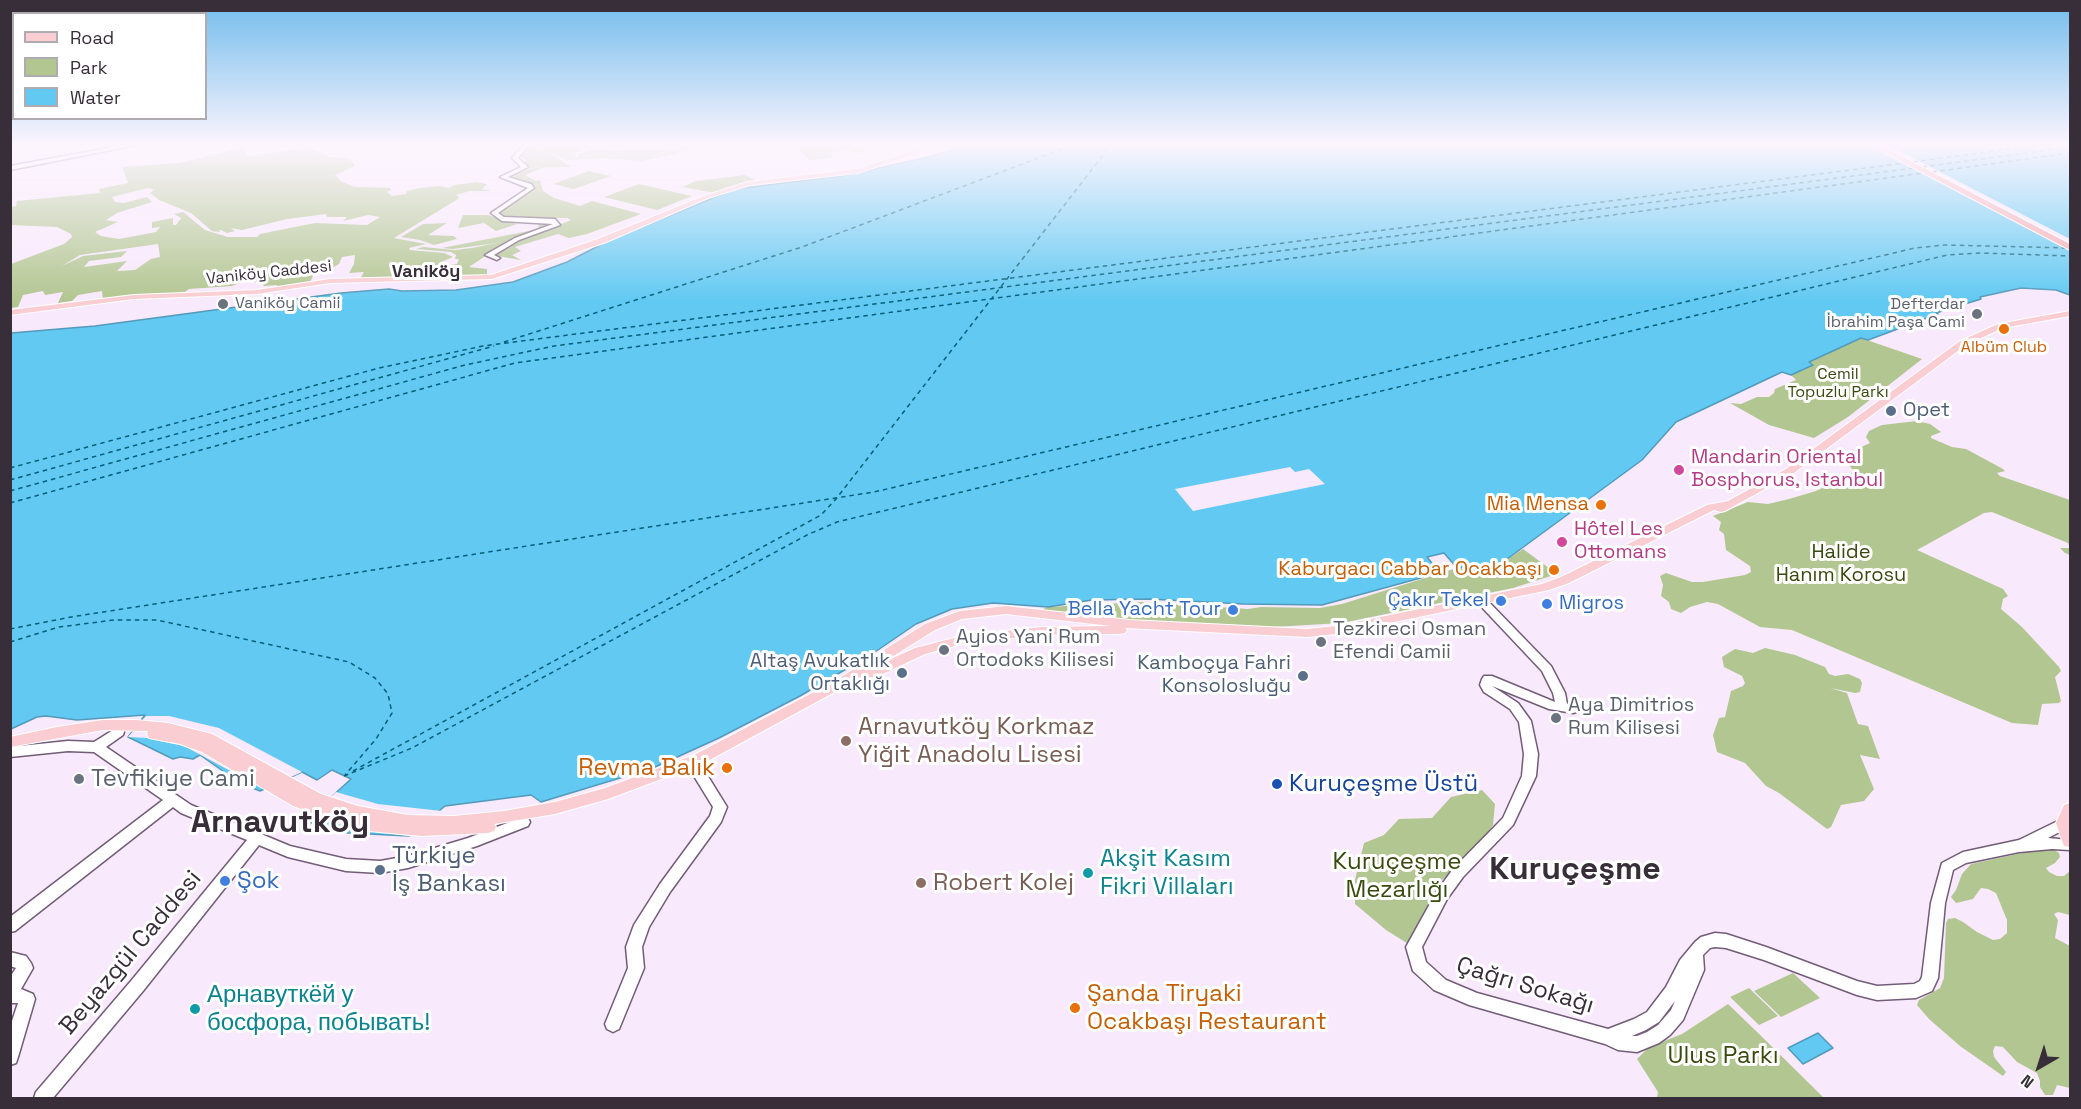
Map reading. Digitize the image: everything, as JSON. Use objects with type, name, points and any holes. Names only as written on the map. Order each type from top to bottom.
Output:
[{"type":"highway","points":[[1975,197],[2070,245]]},
{"type":"highway","points":[[1979,197],[2070,245]]},
{"type":"main road","name":"Vaniköy Caddesi","points":[[10,313],[134,297],[256,292],[330,281],[480,278],[507,273],[610,237],[707,197]]},
{"type":"main road","points":[[456,825],[555,807],[640,783],[699,759],[859,672],[938,623],[960,615],[994,610],[1021,611],[1123,624],[1301,633],[1336,630],[1536,589],[1580,576],[1711,507],[1727,504],[1790,471],[1963,343],[2001,326],[2070,314]]},
{"type":"main road","points":[[10,742],[87,727],[124,728],[164,735],[196,744],[299,802],[334,816],[369,825],[433,826],[523,822],[616,798],[696,768],[862,679],[920,651],[966,639],[1023,630],[1029,624],[1029,617],[1021,611]]},
{"type":"main road","points":[[1055,630],[1052,622],[1060,616]]},
{"type":"main road","points":[[1013,632],[1055,630],[1248,631]]},
{"type":"main road","points":[[56,743],[87,727]]},
{"type":"main road","points":[[10,750],[56,743],[124,728]]},
{"type":"main road","points":[[2068,819],[2070,843]]},
{"type":"street","points":[[497,258],[488,255],[517,239],[557,225],[555,221],[502,219],[494,213],[516,197]]},
{"type":"street","name":"Çağrı Sokağı","points":[[1480,599],[1544,663],[1567,708],[1549,705],[1488,679],[1486,686],[1514,706],[1525,721],[1531,754],[1529,776],[1508,821],[1458,873],[1442,895],[1414,947],[1419,966],[1434,981],[1476,1000],[1608,1037],[1618,1042],[1637,1044],[1653,1038],[1664,1030],[1677,1015],[1689,992],[1696,970],[1695,956],[1706,942],[1726,941],[1857,988],[1876,993],[1916,991],[1926,986],[1930,978],[1938,903],[1947,867],[1964,858],[2019,846],[2070,843]]},
{"type":"street","points":[[97,747],[124,728]]},
{"type":"street","points":[[56,743],[97,747],[172,801],[202,817],[288,852],[315,859],[366,867],[394,866],[451,850],[523,822]]},
{"type":"street","points":[[613,1024],[636,968],[634,947],[642,925],[665,888],[716,818],[720,807],[696,768]]},
{"type":"street","points":[[10,926],[172,801]]},
{"type":"street","name":"Çağrı Sokağı","points":[[2019,846],[2068,819]]},
{"type":"street","points":[[451,850],[459,838],[456,825]]},
{"type":"street","name":"Beyazgül Caddesi","points":[[42,1098],[137,986],[256,838]]},
{"type":"street","points":[[10,959],[20,961],[25,968],[10,994],[27,999],[10,1057]]},
{"type":"green space","points":[[61,197],[113,197],[115,202],[124,203],[147,197],[152,202],[117,213],[106,220],[118,222],[95,232],[101,236],[119,239],[156,232],[160,227],[152,228],[152,222],[173,218],[173,225],[176,225],[181,218],[174,214],[183,212],[205,230],[228,237],[257,237],[260,234],[315,223],[367,225],[380,217],[368,215],[343,221],[347,217],[327,217],[326,214],[287,219],[242,230],[230,228],[235,231],[227,233],[221,230],[220,232],[212,231],[191,213],[155,197],[459,197],[394,238],[426,244],[409,248],[410,250],[444,253],[453,257],[441,262],[440,267],[457,264],[459,259],[455,259],[456,255],[451,252],[416,249],[423,247],[455,250],[472,248],[497,243],[453,249],[442,248],[539,229],[538,223],[524,223],[523,221],[547,222],[551,225],[508,241],[469,267],[487,269],[487,277],[360,279],[364,272],[349,273],[354,264],[355,255],[342,257],[339,264],[325,272],[314,274],[309,284],[276,289],[277,285],[264,286],[261,282],[245,281],[232,286],[189,289],[182,294],[103,300],[102,291],[78,295],[72,301],[58,303],[63,292],[45,295],[43,291],[23,295],[18,307],[11,308],[11,264],[64,244],[72,237],[71,234],[57,227],[11,225],[11,207],[16,206],[17,201]],"holes":[[[158,244],[160,257],[151,259],[135,270],[117,271],[127,261],[84,267],[89,261],[121,257],[127,251],[83,256],[62,266],[80,255]]]},
{"type":"green space","points":[[517,197],[552,197],[580,206],[592,201],[641,214],[587,234],[569,238],[558,234],[515,247],[521,251],[512,255],[521,260],[491,255],[507,246],[571,220],[567,218],[511,219],[494,215]]},
{"type":"green space","points":[[605,197],[690,197],[657,210]]},
{"type":"green space","points":[[463,215],[488,215],[517,224],[496,231],[484,223],[458,228]]},
{"type":"green space","points":[[447,223],[428,235],[454,236],[457,239],[434,245],[401,237],[423,224]]},
{"type":"green space","name":"Cemil Topuzlu Parkı","points":[[1861,338],[1922,359],[1848,417],[1814,438],[1769,425],[1730,403],[1741,404],[1757,397],[1769,397],[1775,389],[1796,380],[1791,375],[1812,365],[1808,363]]},
{"type":"green space","name":"Halide Hanım Korosu","points":[[1917,421],[1930,424],[1941,432],[1931,438],[1952,447],[1966,449],[2003,469],[2005,471],[1997,473],[2000,476],[2070,500],[2070,548],[2068,543],[1992,512],[1984,513],[1917,550],[2003,589],[2008,596],[2003,599],[2001,609],[2022,627],[2059,667],[2061,671],[2055,677],[2061,701],[2042,704],[2038,725],[2012,723],[1792,630],[1760,627],[1718,604],[1707,602],[1690,607],[1681,613],[1671,609],[1669,602],[1661,596],[1663,585],[1660,576],[1666,573],[1692,582],[1703,582],[1751,572],[1750,566],[1726,550],[1724,534],[1719,530],[1721,522],[1713,516],[1748,502],[1768,504],[1816,491],[1850,475],[1853,470],[1846,462],[1857,449],[1870,443],[1866,437],[1869,431],[1882,425]]},
{"type":"green space","points":[[2060,548],[2070,548],[2070,555]]},
{"type":"green space","points":[[1523,549],[1557,574],[1513,588],[1342,623],[1256,628],[1191,626],[1041,610],[1048,607],[1142,602],[1248,609],[1261,607],[1320,608],[1342,604],[1457,568],[1503,562]]},
{"type":"green space","points":[[1765,648],[1795,655],[1825,667],[1829,674],[1835,676],[1848,674],[1860,679],[1862,683],[1860,692],[1855,693],[1830,688],[1847,693],[1858,724],[1868,726],[1880,759],[1860,755],[1874,789],[1864,801],[1841,805],[1831,827],[1827,829],[1766,786],[1745,763],[1717,752],[1713,735],[1719,718],[1725,717],[1731,691],[1745,683],[1742,676],[1724,667],[1722,657],[1735,649],[1753,653]]},
{"type":"green space","name":"Kuruçeşme Mezarlığı","points":[[1482,790],[1495,804],[1493,825],[1483,839],[1436,886],[1410,945],[1386,930],[1355,904],[1355,880],[1364,843],[1384,835],[1399,819],[1432,818],[1451,797]]},
{"type":"green space","points":[[2042,846],[2059,853],[2060,857],[2055,863],[2046,868],[2049,872],[2057,876],[2064,876],[2070,871],[2070,915],[2058,912],[2054,914],[2058,920],[2055,938],[2070,946],[2070,1088],[2057,1085],[2053,1095],[2045,1095],[2040,1087],[2037,1073],[2017,1062],[2003,1047],[1995,1046],[1993,1051],[1994,1057],[2006,1072],[2003,1076],[1960,1046],[1929,1019],[1917,1005],[1919,1000],[1940,988],[1944,978],[1948,919],[1955,918],[1993,940],[2000,939],[2007,933],[2007,920],[1996,893],[1981,888],[1973,899],[1956,903],[1951,897],[1962,874],[1971,864],[2022,853]]},
{"type":"green space","points":[[1793,973],[1820,998],[1781,1017],[1754,991]]},
{"type":"green space","points":[[1749,988],[1778,1016],[1759,1025],[1730,997]]},
{"type":"green space","name":"Ulus Parkı","points":[[1728,1004],[1824,1098],[1657,1098],[1658,1092],[1637,1059],[1649,1047],[1682,1034]]},
{"type":"water","points":[[716,197],[2070,197],[2070,295],[2056,290],[2021,288],[1980,297],[1981,299],[1936,313],[1938,314],[1868,340],[1861,338],[1809,362],[1813,365],[1791,375],[1782,372],[1676,422],[1642,460],[1503,562],[1457,568],[1444,553],[1427,557],[1435,567],[1428,576],[1322,605],[1149,599],[1092,600],[1048,607],[993,603],[952,609],[916,624],[872,654],[800,696],[719,738],[653,768],[541,802],[531,795],[445,806],[409,836],[348,833],[305,821],[351,779],[332,770],[317,780],[302,772],[260,791],[240,783],[200,755],[193,759],[180,757],[173,759],[128,737],[145,715],[77,720],[46,716],[37,717],[11,729],[11,333],[95,326],[341,293],[389,289],[402,291],[456,290],[513,282],[567,262],[612,239]]},
{"type":"water","points":[[1818,1033],[1833,1048],[1803,1064],[1788,1048]]},
{"type":"pier","points":[[1969,197],[1988,197],[2070,239],[2070,250]]},
{"type":"pier","points":[[1290,467],[1295,472],[1309,469],[1325,484],[1193,511],[1175,489]]},
{"type":"pier","points":[[146,716],[169,716],[219,728],[302,772],[264,789],[184,746],[147,738],[128,737]]},
{"type":"pier","points":[[336,792],[378,804],[442,811],[409,836],[361,830],[310,816]]},
{"type":"ferry route","points":[[504,342],[802,247],[935,197]]},
{"type":"ferry route","points":[[1007,279],[1071,197]]},
{"type":"ferry route","points":[[1007,279],[1643,197]]},
{"type":"ferry route","points":[[1000,288],[1694,197]]},
{"type":"ferry route","points":[[992,299],[1748,197]]},
{"type":"ferry route","points":[[837,498],[874,492],[1915,248],[1945,245],[2070,248]]},
{"type":"ferry route","points":[[344,776],[412,748],[807,535],[837,522],[1947,255],[1980,253],[2070,256]]},
{"type":"ferry route","points":[[10,468],[379,368],[483,346],[1007,279]]},
{"type":"ferry route","points":[[1000,288],[1007,279]]},
{"type":"ferry route","points":[[10,491],[465,365],[554,346],[1000,288]]},
{"type":"ferry route","points":[[992,299],[1000,288]]},
{"type":"ferry route","points":[[10,503],[515,363],[992,299]]},
{"type":"ferry route","points":[[837,498],[992,299]]},
{"type":"ferry route","points":[[10,480],[494,346]]},
{"type":"ferry route","points":[[10,629],[71,617],[837,498]]},
{"type":"ferry route","points":[[353,771],[821,515],[837,498]]},
{"type":"ferry route","points":[[10,642],[59,627],[114,620],[157,620],[349,662],[375,678],[388,694],[392,713],[376,739],[345,775]]},
{"type":"place","name":"Vaniköy Camii","points":[[223,304]]},
{"type":"place","name":"Defterdar İbrahim Paşa Cami","points":[[1977,314]]},
{"type":"place","name":"Albüm Club","points":[[2004,329]]},
{"type":"place","name":"Opet","points":[[1891,411]]},
{"type":"place","name":"Mandarin Oriental Bosphorus, Istanbul","points":[[1679,470]]},
{"type":"place","name":"Mia Mensa","points":[[1601,505]]},
{"type":"place","name":"Hôtel Les Ottomans","points":[[1562,542]]},
{"type":"place","name":"Kaburgacı Cabbar Ocakbaşı","points":[[1554,570]]},
{"type":"place","name":"Çakır Tekel","points":[[1501,601]]},
{"type":"place","name":"Migros","points":[[1547,604]]},
{"type":"place","name":"Bella Yacht Tour","points":[[1233,610]]},
{"type":"place","name":"Tezkireci Osman Efendi Camii","points":[[1321,642]]},
{"type":"place","name":"Ayios Yani Rum Ortodoks Kilisesi","points":[[944,650]]},
{"type":"place","name":"Altaş Avukatlık Ortaklığı","points":[[902,673]]},
{"type":"place","name":"Kamboçya Fahri Konsolosluğu","points":[[1303,676]]},
{"type":"place","name":"Aya Dimitrios Rum Kilisesi","points":[[1556,718]]},
{"type":"place","name":"Arnavutköy Korkmaz Yiğit Anadolu Lisesi","points":[[846,741]]},
{"type":"place","name":"Revma Balık","points":[[727,768]]},
{"type":"place","name":"Tevfikiye Cami","points":[[79,779]]},
{"type":"place","name":"Kuruçeşme Üstü","points":[[1277,784]]},
{"type":"place","name":"Türkiye İş Bankası","points":[[380,870]]},
{"type":"place","name":"Akşit Kasım Fikri Villaları","points":[[1088,873]]},
{"type":"place","name":"Şok","points":[[225,881]]},
{"type":"place","name":"Robert Kolej","points":[[921,883]]},
{"type":"place","name":"Şanda Tiryaki Ocakbaşı Restaurant","points":[[1075,1008]]},
{"type":"place","name":"Арнавуткёй у босфора, побывать!","points":[[195,1009]]},
{"type":"district","name":"Vaniköy","points":[[426,272]]},
{"type":"district","name":"Arnavutköy","points":[[280,823]]},
{"type":"district","name":"Kuruçeşme","points":[[1575,870]]}]
